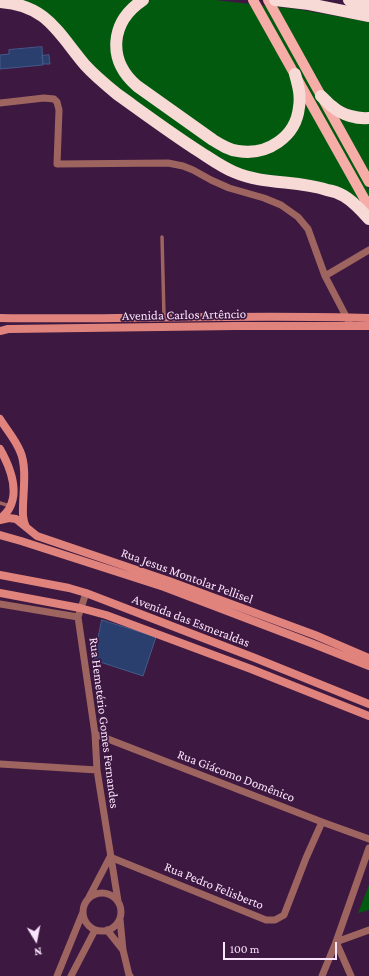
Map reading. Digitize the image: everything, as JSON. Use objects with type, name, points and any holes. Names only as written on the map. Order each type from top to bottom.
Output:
[{"type":"highway","points":[[143,0],[137,4],[125,17],[117,34],[116,52],[123,69],[127,76],[137,86],[221,145],[238,151],[248,152],[261,150],[271,146],[287,135],[297,118],[299,108],[299,90],[295,74]]},
{"type":"highway","points":[[275,0],[316,5],[369,16]]},
{"type":"highway","points":[[349,0],[369,4]]},
{"type":"highway","points":[[0,2],[12,3],[26,7],[45,17],[97,78],[181,140],[218,164],[233,172],[245,176],[275,182],[307,184],[333,191],[352,202],[369,219]]},
{"type":"highway","points":[[321,96],[340,112],[353,117],[369,118]]},
{"type":"main road","points":[[253,0],[369,207]]},
{"type":"main road","points":[[268,0],[369,182]]},
{"type":"main road","points":[[236,317],[236,326]]},
{"type":"main road","name":"Avenida Carlos Artêncio","points":[[0,318],[369,318]]},
{"type":"main road","name":"Avenida Carlos Artêncio","points":[[0,331],[8,329],[369,326]]},
{"type":"main road","points":[[0,418],[20,452],[23,460],[23,516],[28,534],[26,539],[21,541]]},
{"type":"main road","points":[[0,449],[12,474],[13,495],[13,501],[8,512],[0,520]]},
{"type":"main road","name":"Rua Jesus Montolar Pellisel","points":[[0,520],[9,518],[16,519],[37,536],[169,581],[314,635],[369,658]]},
{"type":"main road","name":"Rua Jesus Montolar Pellisel","points":[[0,535],[164,587],[369,666]]},
{"type":"main road","name":"Avenida das Esmeraldas","points":[[0,575],[69,588],[86,593],[369,704]]},
{"type":"main road","name":"Avenida das Esmeraldas","points":[[0,594],[106,614],[369,716]]},
{"type":"main road","points":[[311,643],[314,635]]},
{"type":"main road","points":[[251,669],[255,658]]},
{"type":"street","points":[[0,103],[44,98],[54,99],[57,102],[59,110],[57,164],[168,163],[183,166],[229,188],[264,198],[281,206],[298,217],[308,229],[325,276],[351,326]]},
{"type":"street","points":[[325,276],[369,250]]},
{"type":"street","name":"Rua Hemetério Gomes Fernandes","points":[[86,593],[78,617],[95,734],[97,770],[110,857],[121,913],[120,919],[123,950],[130,976]]},
{"type":"street","points":[[0,604],[78,617]]},
{"type":"street","name":"Rua Giácomo Domênico","points":[[95,734],[369,840]]},
{"type":"street","points":[[0,764],[97,770]]},
{"type":"street","name":"Rua Pedro Felisberto","points":[[110,857],[266,920],[275,920],[284,915],[322,822]]},
{"type":"street","points":[[322,976],[336,942],[369,848]]},
{"type":"street","points":[[57,976],[83,912],[84,906],[110,857]]},
{"type":"street","points":[[87,901],[91,896],[102,893],[114,897],[118,902]]},
{"type":"street","points":[[83,912],[86,922],[95,930],[101,931],[112,928],[120,919]]},
{"type":"street","points":[[71,976],[95,930]]},
{"type":"street","name":"Rua Hemetério Gomes Fernandes","points":[[107,930],[123,950]]},
{"type":"street","points":[[336,942],[369,930]]},
{"type":"street","points":[[336,942],[350,976]]},
{"type":"lane","points":[[162,237],[164,318]]},
{"type":"lane","points":[[0,503],[11,506]]},
{"type":"green space","points":[[19,0],[139,0],[126,11],[118,64],[230,152],[283,142],[303,95],[369,214],[357,203],[237,170],[128,99]]},
{"type":"green space","points":[[151,0],[215,0],[250,4],[295,83],[295,116],[273,143],[237,149],[145,90],[120,58],[125,21],[143,3]]},
{"type":"green space","points":[[260,5],[267,6],[369,190],[369,199]]},
{"type":"green space","points":[[277,7],[297,9],[369,22],[369,115],[359,115],[328,99]]},
{"type":"green space","points":[[336,113],[369,122],[369,173]]},
{"type":"green space","points":[[369,885],[369,910],[358,913]]},
{"type":"building","points":[[42,47],[43,65],[0,69],[0,55],[9,54],[9,50]]},
{"type":"building","points":[[49,55],[50,64],[43,64],[42,56]]},
{"type":"building","points":[[102,620],[156,637],[143,676],[94,660]]}]
